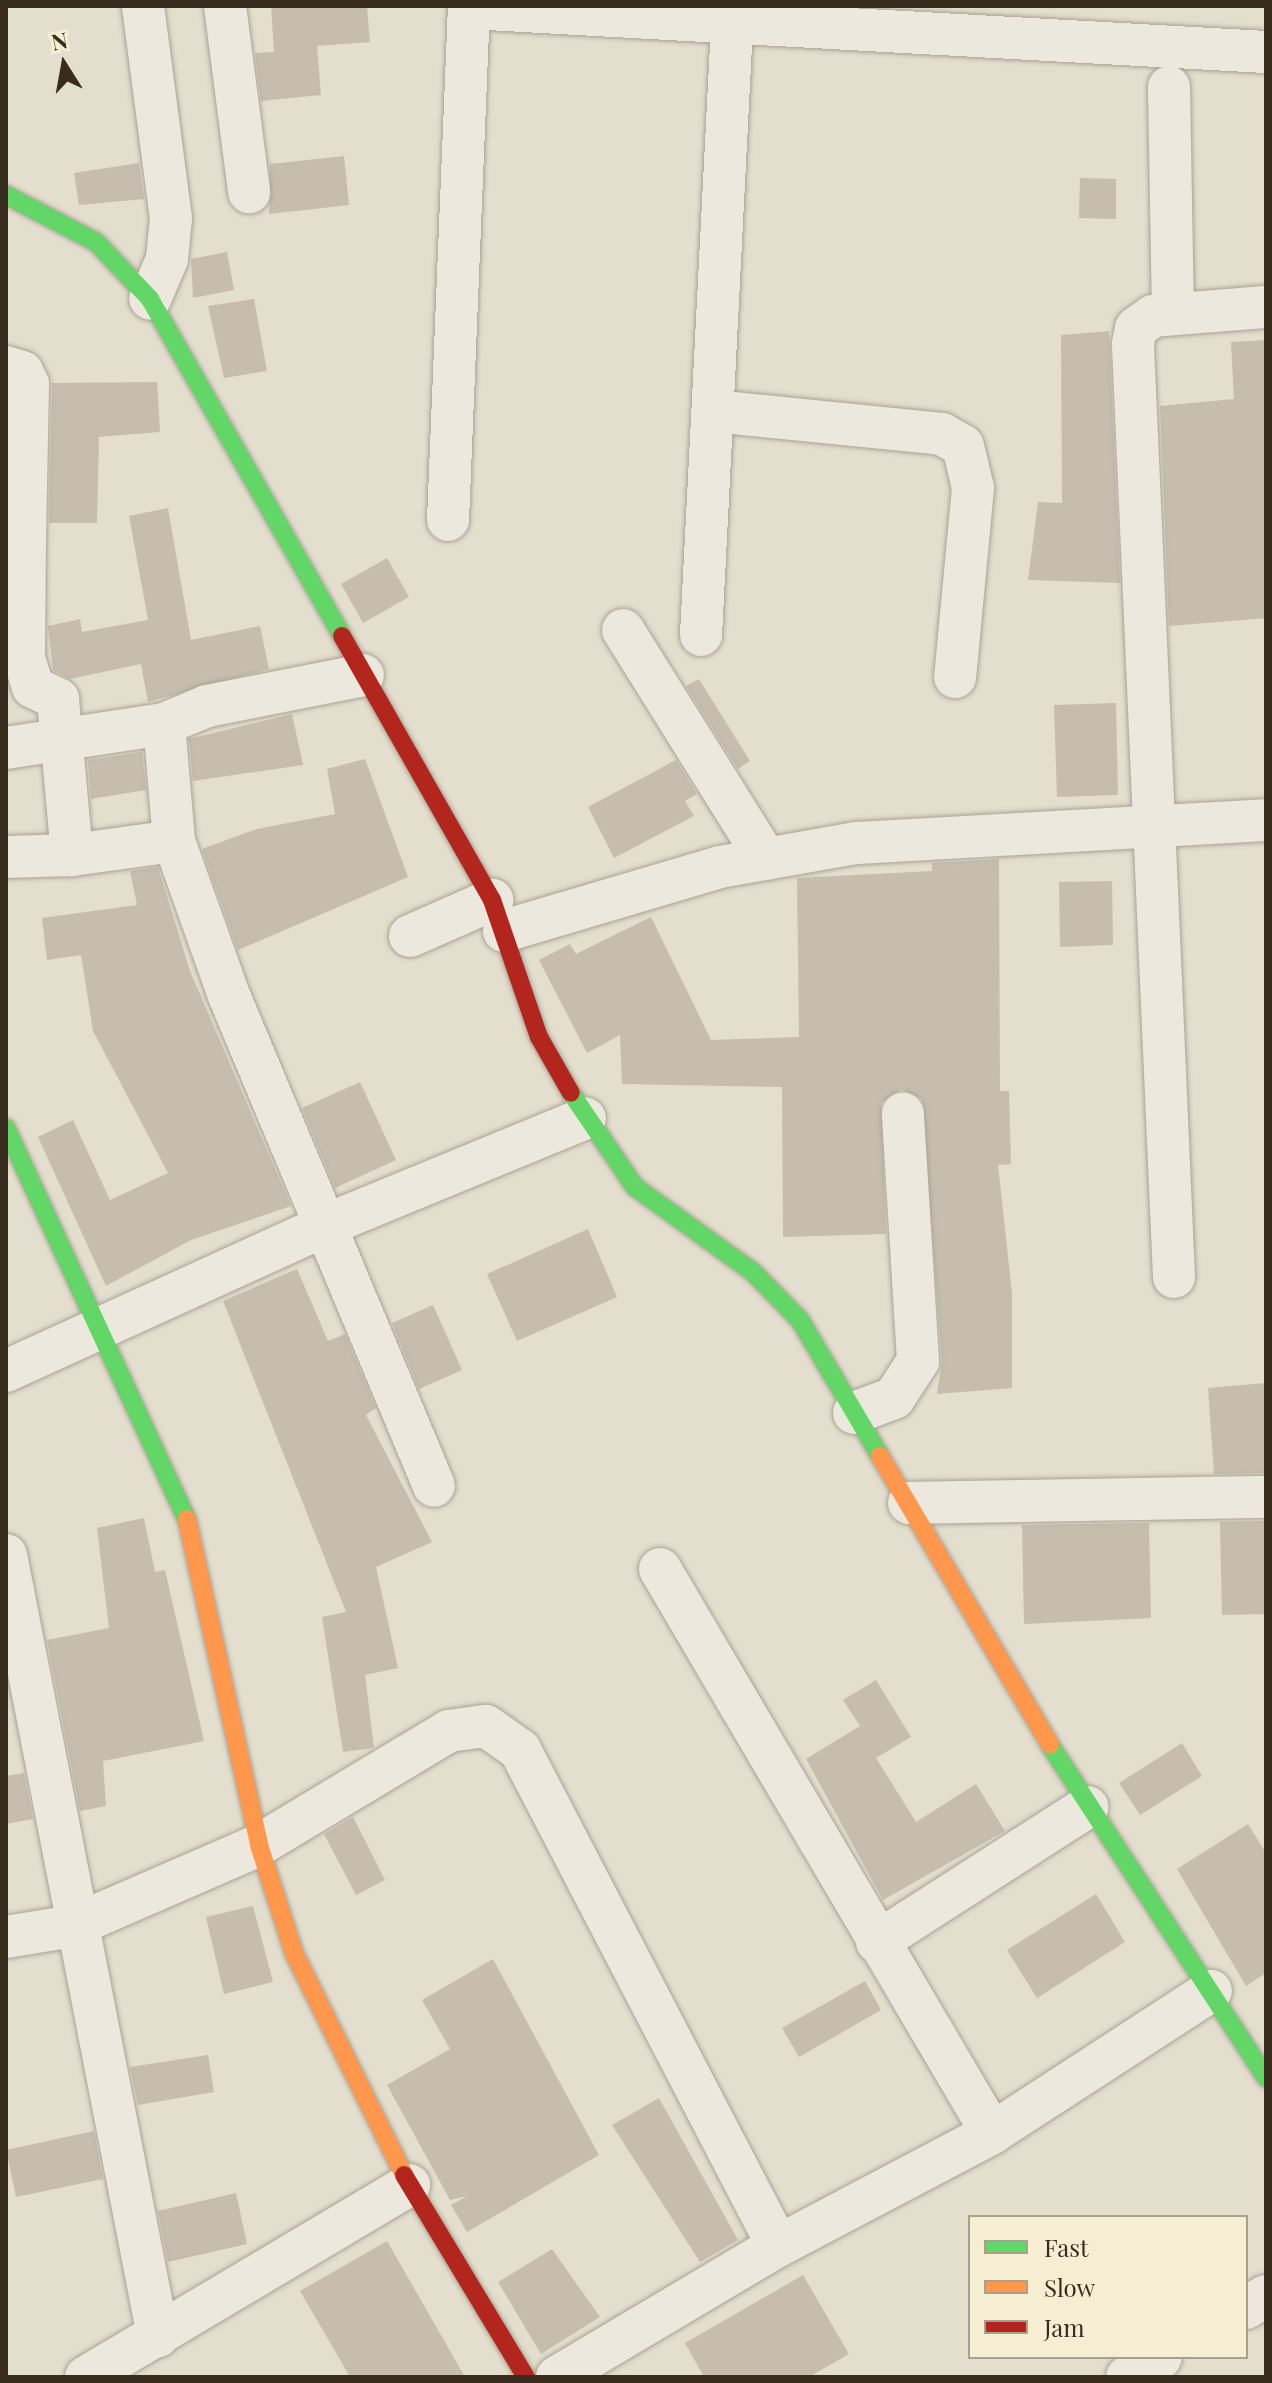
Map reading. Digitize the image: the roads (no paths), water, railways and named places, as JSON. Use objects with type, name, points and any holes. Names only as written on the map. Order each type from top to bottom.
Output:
[{"type":"street","points":[[143,6],[171,218],[167,259],[150,299]]},
{"type":"street","points":[[225,6],[249,192]]},
{"type":"street","points":[[448,520],[469,7],[733,15],[1266,52]]},
{"type":"street","points":[[701,635],[733,15]]},
{"type":"street","points":[[1169,87],[1173,314]]},
{"type":"street","points":[[6,195],[96,242],[150,299],[498,915],[539,1037],[585,1118],[635,1187],[753,1272],[800,1320],[1087,1807],[1266,2078]]},
{"type":"street","points":[[1174,1277],[1151,822],[1133,344],[1136,328],[1153,316],[1266,307]]},
{"type":"street","points":[[6,367],[22,372],[28,384],[16,539],[24,658],[33,687],[58,699],[72,855]]},
{"type":"street","points":[[713,411],[942,434],[963,446],[973,488],[955,677]]},
{"type":"street","points":[[623,630],[766,859]]},
{"type":"street","points":[[6,748],[62,742],[164,724],[207,706],[363,675]]},
{"type":"street","points":[[164,724],[174,841],[228,993],[434,1486]]},
{"type":"street","points":[[410,936],[766,859],[856,843],[1151,822],[1266,820]]},
{"type":"street","points":[[6,857],[72,855],[174,841]]},
{"type":"street","points":[[854,1413],[894,1398],[918,1361],[903,1113]]},
{"type":"street","points":[[6,1371],[326,1225],[585,1118]]},
{"type":"street","points":[[6,1128],[97,1329],[140,1406],[187,1519],[259,1845],[324,2025],[409,2185],[526,2377]]},
{"type":"street","points":[[909,1503],[1266,1497]]},
{"type":"street","points":[[6,1555],[23,1734],[73,1926],[158,2336]]},
{"type":"street","points":[[660,1569],[992,2133]]},
{"type":"street","points":[[6,1937],[73,1926],[259,1845],[449,1731],[486,1726],[520,1750],[778,2246]]},
{"type":"street","points":[[877,1942],[1087,1807]]},
{"type":"street","points":[[557,2377],[778,2246],[992,2133],[1211,1991]]},
{"type":"street","points":[[86,2377],[409,2185]]},
{"type":"street","points":[[1248,2307],[1266,2296]]},
{"type":"street","points":[[1127,2377],[1158,2359]]}]
